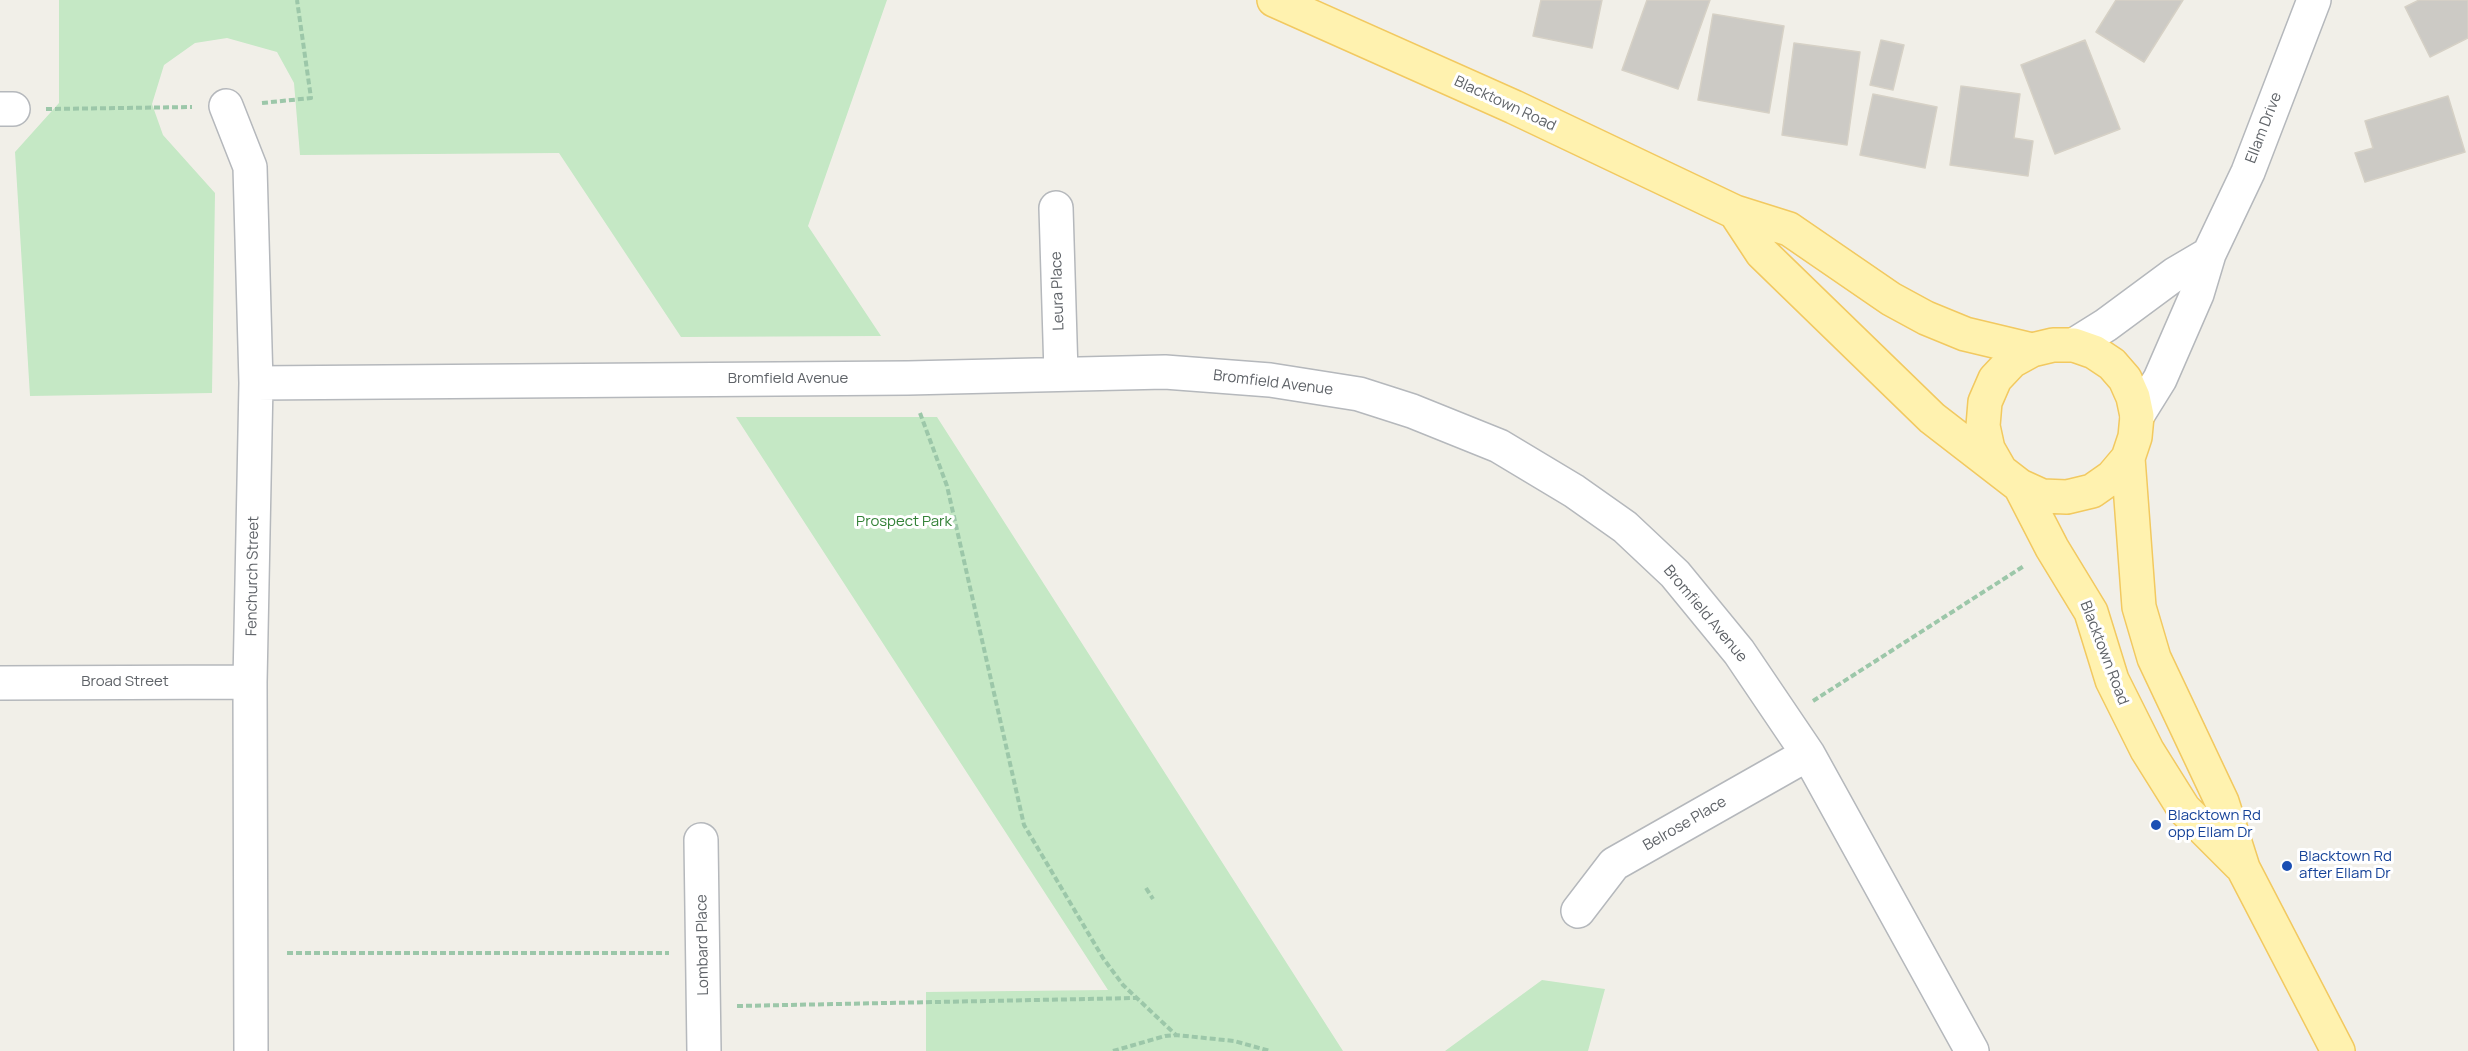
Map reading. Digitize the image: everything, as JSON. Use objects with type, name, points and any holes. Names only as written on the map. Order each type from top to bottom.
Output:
[{"type":"main road","name":"Blacktown Road","points":[[1274,0],[1514,107],[1735,212],[1789,229],[1892,299],[1926,318],[1965,334],[2032,350]]},
{"type":"main road","name":"Blacktown Road","points":[[1735,212],[1762,254],[1932,418],[2010,478],[2091,612],[2112,680],[2147,750],[2184,809],[2243,868]]},
{"type":"main road","points":[[2053,345],[2074,345],[2094,352],[2112,364],[2125,379],[2133,397],[2137,416],[2135,437],[2128,458],[2112,477],[2091,491],[2067,497],[2042,496],[2010,478],[1988,449],[1983,426],[1985,402],[1995,380],[2006,367],[2032,350],[2053,345]]},
{"type":"main road","name":"Blacktown Road","points":[[2128,458],[2139,607],[2154,658],[2222,802],[2243,868],[2338,1051]]},
{"type":"street","name":"Ellam Drive","points":[[2137,416],[2160,379],[2197,294],[2209,254],[2248,171],[2314,0]]},
{"type":"street","name":"Fenchurch Street","points":[[226,106],[250,167],[256,383],[250,682],[251,1051]]},
{"type":"street","name":"Leura Place","points":[[1056,208],[1061,373]]},
{"type":"street","points":[[2074,345],[2106,326],[2175,274],[2209,254]]},
{"type":"street","name":"Bromfield Avenue","points":[[256,383],[908,378],[1165,372],[1269,380],[1359,394],[1412,411],[1499,446],[1574,491],[1625,527],[1675,574],[1739,652],[1808,754],[1972,1051]]},
{"type":"street","name":"Broad Street","points":[[0,683],[250,682]]},
{"type":"street","name":"Belrose Place","points":[[1578,911],[1614,864],[1808,754]]},
{"type":"street","name":"Lombard Place","points":[[701,840],[704,1051]]},
{"type":"path","points":[[6,109],[226,106],[311,98],[297,0]]},
{"type":"path","points":[[908,378],[947,486],[1024,825],[1103,958],[1123,985],[1176,1035]]},
{"type":"path","points":[[1784,719],[2052,548]]},
{"type":"path","points":[[1146,888],[1152,899]]},
{"type":"path","points":[[251,953],[703,953]]},
{"type":"path","points":[[704,1007],[1136,998]]},
{"type":"path","points":[[1113,1051],[1176,1035],[1234,1041],[1270,1051]]},
{"type":"green space","points":[[59,0],[887,0],[808,226],[881,336],[681,337],[559,153],[300,155],[294,83],[277,52],[227,38],[195,43],[164,65],[152,104],[163,135],[215,193],[212,393],[30,396],[15,152],[59,103]]},
{"type":"green space","name":"Prospect Park","points":[[736,417],[937,417],[1343,1051],[926,1051],[926,992],[1108,990]]},
{"type":"green space","points":[[1542,980],[1605,989],[1588,1051],[1445,1051]]},
{"type":"building","points":[[1541,0],[1602,0],[1592,48],[1533,36]]},
{"type":"building","points":[[1647,0],[1710,0],[1678,89],[1622,70]]},
{"type":"building","points":[[2116,0],[2183,0],[2144,62],[2096,32]]},
{"type":"building","points":[[2419,0],[2468,0],[2468,38],[2430,57],[2405,7]]},
{"type":"building","points":[[1713,14],[1784,26],[1769,113],[1698,100]]},
{"type":"building","points":[[1881,40],[1904,45],[1893,90],[1870,85]]},
{"type":"building","points":[[2085,40],[2120,129],[2055,154],[2021,65]]},
{"type":"building","points":[[1794,43],[1860,52],[1847,145],[1782,135]]},
{"type":"building","points":[[1961,86],[2020,94],[2014,138],[2033,141],[2028,176],[1950,165]]},
{"type":"building","points":[[1873,94],[1937,107],[1925,168],[1860,155]]},
{"type":"building","points":[[2448,96],[2465,152],[2365,182],[2355,153],[2373,148],[2365,121]]},
{"type":"place","name":"Blacktown Rd opp Ellam Dr","points":[[2156,825]]},
{"type":"place","name":"Blacktown Rd after Ellam Dr","points":[[2287,866]]}]
